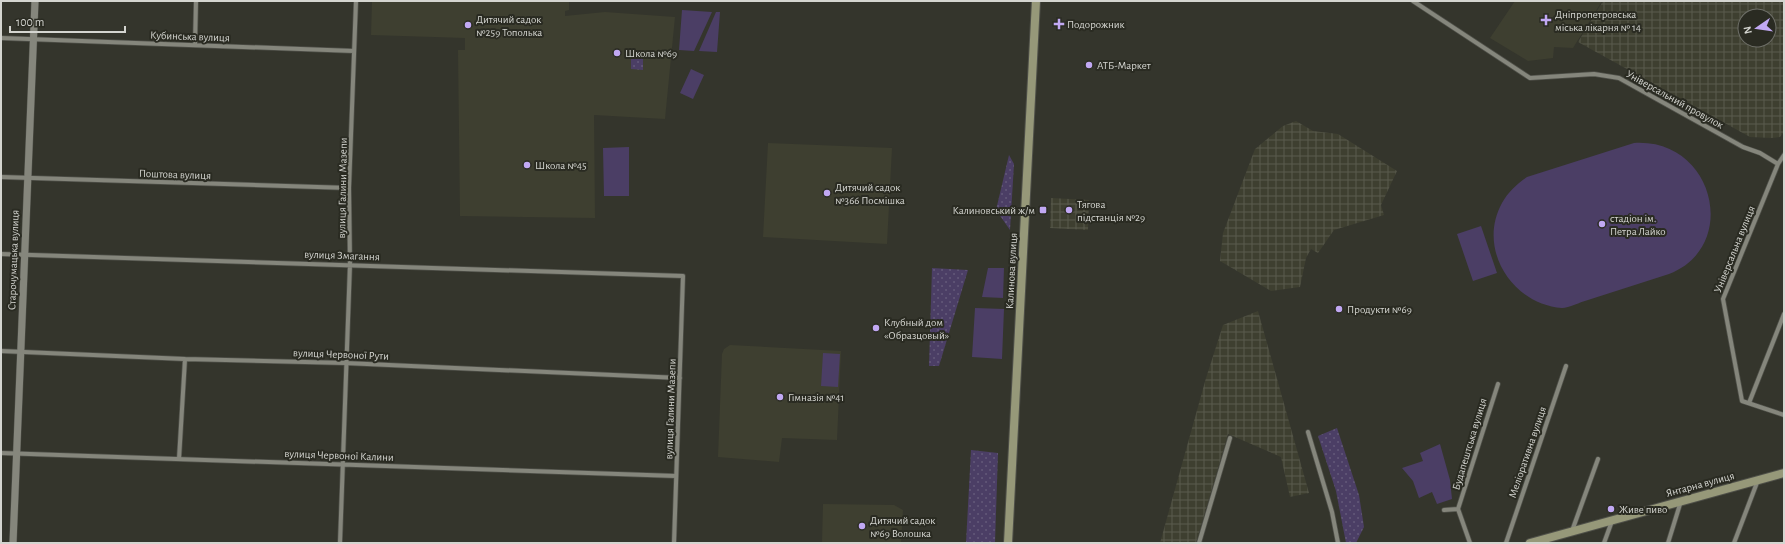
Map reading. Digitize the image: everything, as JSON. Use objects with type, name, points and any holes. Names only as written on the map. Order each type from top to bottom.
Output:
[{"type":"main road","name":"Калинова вулиця","points":[[1008,543],[1036,1]]},
{"type":"main road","name":"Янтарна вулиця","points":[[1530,543],[1540,542],[1572,531],[1784,473]]},
{"type":"street","name":"Старочумацька вулиця","points":[[13,543],[35,1]]},
{"type":"street","points":[[195,45],[196,1]]},
{"type":"street","name":"вулиця Галини Мазепи","points":[[340,543],[350,264],[349,188],[356,1]]},
{"type":"street","name":"Універсальний провулок","points":[[1413,1],[1530,78],[1594,74],[1619,78],[1778,164]]},
{"type":"street","name":"Кубинська вулиця","points":[[1,38],[354,51]]},
{"type":"street","name":"Універсальна вулиця","points":[[1749,403],[1742,401],[1723,299],[1778,164],[1784,155]]},
{"type":"street","name":"Поштова вулиця","points":[[1,177],[349,188]]},
{"type":"street","name":"вулиця Змагання","points":[[1,254],[350,264],[683,276]]},
{"type":"street","name":"вулиця Галини Мазепи","points":[[674,543],[683,276]]},
{"type":"street","points":[[1784,314],[1749,403],[1784,415]]},
{"type":"street","name":"вулиця Червоної Рути","points":[[1,351],[185,359],[346,363],[680,378]]},
{"type":"street","points":[[179,459],[185,359]]},
{"type":"street","name":"Меліоративна вулиця","points":[[1506,543],[1566,366]]},
{"type":"street","name":"Будапештська вулиця","points":[[1458,509],[1498,384]]},
{"type":"street","points":[[1308,432],[1332,512],[1338,543]]},
{"type":"street","points":[[1199,543],[1230,438]]},
{"type":"street","name":"вулиця Червоної Калини","points":[[1,453],[676,476]]},
{"type":"street","points":[[1572,531],[1598,459]]},
{"type":"street","points":[[1734,543],[1758,480]]},
{"type":"street","points":[[1668,543],[1682,501]]},
{"type":"street","points":[[1444,510],[1458,509],[1470,543]]},
{"type":"street","points":[[1604,543],[1612,520]]},
{"type":"shaded area","points":[[372,1],[569,1],[569,10],[565,11],[565,16],[605,12],[675,17],[665,119],[594,115],[595,218],[460,216],[458,50],[465,50],[465,38],[371,35]]},
{"type":"shaded area","name":"Дніпропетровська міська лікарня № 14","points":[[1515,1],[1602,1],[1573,48],[1554,47],[1553,58],[1528,61],[1490,38]]},
{"type":"shaded area","points":[[1603,1],[1784,1],[1784,132],[1780,137],[1750,137],[1578,42]]},
{"type":"shaded area","points":[[682,10],[712,12],[694,51],[679,50]]},
{"type":"shaded area","points":[[716,12],[720,12],[717,52],[699,51]]},
{"type":"shaded area","points":[[631,58],[643,58],[643,70],[631,69]]},
{"type":"shaded area","points":[[691,69],[704,75],[693,99],[680,93]]},
{"type":"shaded area","points":[[1296,121],[1313,131],[1338,134],[1397,171],[1381,205],[1384,215],[1334,230],[1318,253],[1311,249],[1306,258],[1300,287],[1271,291],[1220,261],[1223,233],[1255,149],[1283,126]]},
{"type":"shaded area","name":"Дитячий садок №366 Посмішка","points":[[768,143],[892,148],[887,244],[763,237]]},
{"type":"shaded area","name":"стадіон ім. Петра Лайко","points":[[1634,143],[1662,146],[1684,158],[1699,175],[1708,196],[1710,219],[1705,241],[1691,260],[1669,274],[1568,307],[1562,308],[1544,304],[1528,296],[1514,285],[1504,271],[1497,255],[1494,238],[1495,220],[1504,199],[1513,188],[1527,177]]},
{"type":"shaded area","points":[[629,147],[629,196],[604,196],[603,148]]},
{"type":"shaded area","points":[[1009,155],[1014,164],[1010,230],[996,210]]},
{"type":"shaded area","points":[[1051,198],[1089,200],[1088,230],[1050,228]]},
{"type":"shaded area","points":[[1481,226],[1497,273],[1473,281],[1457,234]]},
{"type":"shaded area","points":[[932,268],[968,270],[939,366],[929,366]]},
{"type":"shaded area","points":[[988,268],[1004,268],[1003,298],[982,297]]},
{"type":"shaded area","points":[[975,308],[1004,309],[1002,359],[972,357]]},
{"type":"shaded area","points":[[1258,311],[1309,493],[1290,497],[1281,457],[1228,434],[1196,543],[1160,543],[1206,378],[1223,325]]},
{"type":"shaded area","name":"Гімназія №41","points":[[730,345],[841,351],[837,440],[782,438],[779,462],[718,457],[722,354],[724,349]]},
{"type":"shaded area","points":[[823,353],[840,354],[838,387],[821,386]]},
{"type":"shaded area","points":[[1337,428],[1359,495],[1364,527],[1356,543],[1346,543],[1336,491],[1318,436]]},
{"type":"shaded area","points":[[1440,444],[1450,480],[1452,499],[1437,504],[1432,492],[1419,498],[1413,481],[1402,468],[1423,461],[1420,453]]},
{"type":"shaded area","points":[[971,450],[998,453],[995,543],[966,543]]},
{"type":"shaded area","name":"Дитячий садок №69 Волошка","points":[[823,504],[894,505],[903,510],[901,543],[822,543]]},
{"type":"place","name":"Дніпропетровська міська лікарня № 14","points":[[1546,20]]},
{"type":"place","name":"Подорожник","points":[[1059,24]]},
{"type":"place","name":"Дитячий садок №259 Тополька","points":[[468,25]]},
{"type":"place","name":"Школа №69","points":[[617,53]]},
{"type":"place","name":"АТБ-Маркет","points":[[1089,65]]},
{"type":"place","name":"Школа №45","points":[[527,165]]},
{"type":"place","name":"Дитячий садок №366 Посмішка","points":[[827,193]]},
{"type":"place","name":"Калиновський ж/м","points":[[1043,210]]},
{"type":"place","name":"Тягова пiдстанцiя №29","points":[[1069,210]]},
{"type":"place","name":"стадіон ім. Петра Лайко","points":[[1602,224]]},
{"type":"place","name":"Продукти №69","points":[[1339,309]]},
{"type":"place","name":"Клубный дом «Образцовый»","points":[[876,328]]},
{"type":"place","name":"Гімназія №41","points":[[780,397]]},
{"type":"place","name":"Живе пиво","points":[[1611,509]]},
{"type":"place","name":"Дитячий садок №69 Волошка","points":[[862,526]]}]
